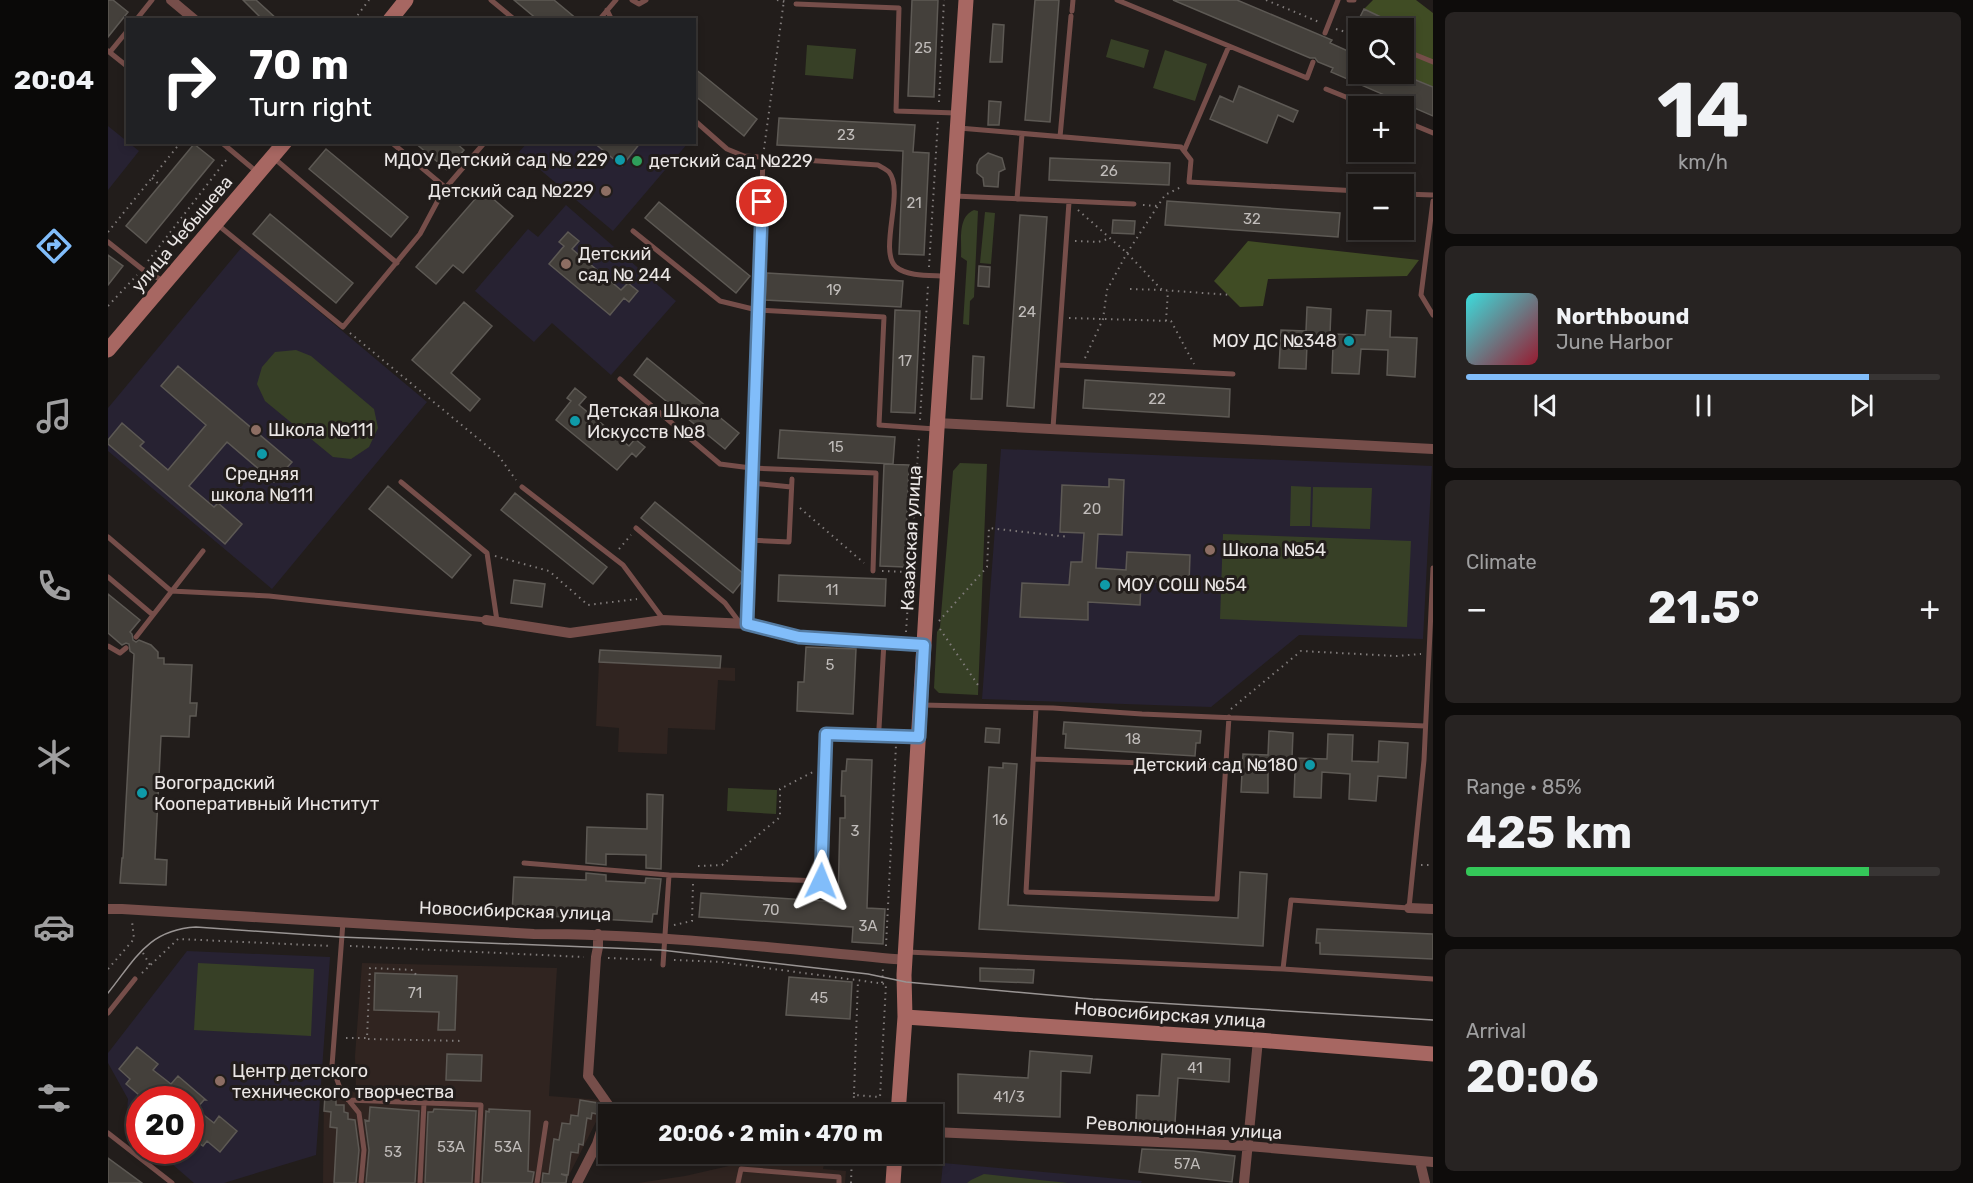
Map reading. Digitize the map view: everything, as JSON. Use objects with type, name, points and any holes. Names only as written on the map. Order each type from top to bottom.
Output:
[{"type":"main road","points":[[392,18],[406,0]]},
{"type":"main road","name":"Казахская улица","points":[[899,1104],[937,426],[966,0]]},
{"type":"main road","name":"улица Чебышева","points":[[108,350],[284,144]]},
{"type":"main road","name":"Новосибирская улица","points":[[905,1017],[1433,1054]]},
{"type":"main road","points":[[893,1183],[894,1164]]},
{"type":"street","points":[[171,0],[193,18]]},
{"type":"street","points":[[937,426],[1053,428],[1433,449]]},
{"type":"street","points":[[491,621],[570,633],[663,620],[744,624],[799,637],[924,645]]},
{"type":"street","points":[[1409,908],[1433,909]]},
{"type":"street","name":"Новосибирская улица","points":[[108,909],[534,934],[666,933],[906,956]]},
{"type":"street","points":[[577,1183],[597,1144],[609,1106],[588,1076],[598,934]]},
{"type":"street","points":[[1244,1183],[1258,1040]]},
{"type":"street","name":"Революционная улица","points":[[943,1132],[1248,1146],[1433,1162]]},
{"type":"street","points":[[1420,1162],[1425,1183]]},
{"type":"lane","points":[[138,18],[152,0]]},
{"type":"lane","points":[[491,0],[513,18]]},
{"type":"lane","points":[[601,18],[616,0]]},
{"type":"lane","points":[[632,0],[639,4],[646,0]]},
{"type":"lane","points":[[1060,137],[1073,0]]},
{"type":"lane","points":[[1117,0],[1307,78],[1313,62]]},
{"type":"lane","points":[[1325,33],[1338,0]]},
{"type":"lane","points":[[1349,0],[1354,0]]},
{"type":"lane","points":[[796,4],[899,8],[896,111],[938,112],[957,121],[1022,134],[1181,147],[1191,160],[1189,182],[1348,190]]},
{"type":"lane","points":[[607,10],[611,18]]},
{"type":"lane","points":[[126,32],[109,52],[126,65]]},
{"type":"lane","points":[[1184,151],[1229,46]]},
{"type":"lane","points":[[1414,54],[1433,62]]},
{"type":"lane","points":[[1326,89],[1348,98]]},
{"type":"lane","points":[[696,122],[727,149],[744,156],[878,165],[890,173],[894,186],[890,255],[896,267],[907,272],[947,276]]},
{"type":"lane","points":[[1414,125],[1433,133]]},
{"type":"lane","points":[[1017,200],[1022,134]]},
{"type":"lane","points":[[223,144],[259,174]]},
{"type":"lane","points":[[393,144],[446,188]]},
{"type":"lane","points":[[217,224],[343,327],[420,234],[434,205],[483,144]]},
{"type":"lane","points":[[273,158],[397,263]]},
{"type":"lane","points":[[744,624],[763,158]]},
{"type":"lane","points":[[1414,194],[1433,195]]},
{"type":"lane","points":[[952,196],[1134,204]]},
{"type":"lane","points":[[1433,201],[1421,295],[1433,315]]},
{"type":"lane","points":[[1053,428],[1069,202]]},
{"type":"lane","points":[[633,231],[720,301],[757,310],[884,317],[879,425],[919,428],[937,426]]},
{"type":"lane","points":[[108,242],[142,269],[166,283]]},
{"type":"lane","points":[[1058,365],[1233,374]]},
{"type":"lane","points":[[620,379],[720,464],[751,468],[876,473],[873,571]]},
{"type":"lane","points":[[749,540],[789,542],[792,479]]},
{"type":"lane","points":[[108,537],[171,591],[280,597],[491,621],[487,553],[401,482]]},
{"type":"lane","points":[[751,483],[791,487]]},
{"type":"lane","points":[[522,487],[623,565],[663,620]]},
{"type":"lane","points":[[636,528],[725,603],[744,624]]},
{"type":"lane","points":[[136,637],[203,551]]},
{"type":"lane","points":[[1283,969],[1291,900],[1409,908],[1424,760],[1433,568]]},
{"type":"lane","points":[[108,577],[153,615]]},
{"type":"lane","points":[[879,728],[884,642]]},
{"type":"lane","points":[[108,646],[120,653],[126,648]]},
{"type":"lane","points":[[920,705],[1036,708],[1425,726]]},
{"type":"lane","points":[[1036,708],[1026,892],[1217,899],[1225,766],[1225,717]]},
{"type":"lane","points":[[524,863],[669,875],[821,881],[826,734],[919,737]]},
{"type":"lane","points":[[1033,759],[1225,766]]},
{"type":"lane","points":[[663,962],[669,875]]},
{"type":"lane","points":[[343,922],[332,1066],[341,1091],[358,1113],[364,1150],[361,1183]]},
{"type":"lane","points":[[906,956],[1283,969],[1433,979]]},
{"type":"lane","points":[[108,1013],[135,979]]},
{"type":"lane","points":[[348,1100],[481,1105],[477,1183]]},
{"type":"lane","points":[[420,1183],[424,1103]]},
{"type":"lane","points":[[537,1183],[546,1122]]},
{"type":"lane","points":[[108,1133],[172,1183]]},
{"type":"lane","points":[[738,1183],[741,1168],[839,1177],[839,1183]]},
{"type":"path","points":[[356,18],[369,0]]},
{"type":"path","points":[[763,158],[784,0]]},
{"type":"path","points":[[905,642],[944,0]]},
{"type":"path","points":[[1266,0],[1348,32]]},
{"type":"path","points":[[108,232],[179,144]]},
{"type":"path","points":[[108,306],[142,269],[233,152]]},
{"type":"path","points":[[152,178],[160,185]]},
{"type":"path","points":[[1081,366],[1103,319],[1107,290],[1127,253],[1165,195],[1189,182]]},
{"type":"path","points":[[1069,202],[1127,253],[1162,290]]},
{"type":"path","points":[[1134,204],[1158,206]]},
{"type":"path","points":[[1066,241],[1098,242],[1109,238]]},
{"type":"path","points":[[1130,289],[1231,295]]},
{"type":"path","points":[[1166,321],[1168,291]]},
{"type":"path","points":[[1061,318],[1171,321],[1198,372]]},
{"type":"path","points":[[343,327],[498,456],[522,487]]},
{"type":"path","points":[[791,500],[873,571],[909,572]]},
{"type":"path","points":[[613,557],[636,528]]},
{"type":"path","points":[[980,688],[937,624],[987,567],[989,528],[1069,537]]},
{"type":"path","points":[[487,553],[549,571],[588,604],[647,598]]},
{"type":"path","points":[[1225,717],[1301,651],[1396,656],[1428,654]]},
{"type":"path","points":[[886,940],[897,736]]},
{"type":"path","points":[[666,933],[692,921],[696,866],[722,865],[780,817],[780,789],[825,766]]},
{"type":"path","points":[[108,969],[134,939],[126,909]]},
{"type":"path","points":[[135,979],[178,939],[596,957],[663,962],[721,962],[886,984],[880,1097],[854,1095]]},
{"type":"path","points":[[143,953],[150,965]]},
{"type":"path","points":[[882,983],[884,961]]},
{"type":"path","points":[[367,1038],[370,968],[413,970],[416,975]]},
{"type":"path","points":[[854,1104],[858,980]]},
{"type":"path","points":[[346,1038],[464,1041]]},
{"type":"path","points":[[851,1183],[852,1164]]},
{"type":"shaded area","points":[[108,126],[126,141],[126,144],[130,144],[139,151],[108,190]]},
{"type":"shaded area","name":"Детский сад №229","points":[[526,144],[687,144],[613,231],[519,152]]},
{"type":"shaded area","name":"Детский сад № 244","points":[[566,205],[676,301],[611,375],[552,323],[534,342],[475,291],[528,229],[538,237]]},
{"type":"shaded area","name":"Школа №111","points":[[242,247],[427,402],[272,589],[108,451],[108,408]]},
{"type":"shaded area","name":"Школа №54","points":[[1001,449],[1432,466],[1423,639],[1299,635],[1211,707],[982,699]]},
{"type":"shaded area","points":[[599,662],[735,668],[735,681],[718,680],[715,730],[668,728],[667,754],[618,752],[619,728],[596,726]]},
{"type":"shaded area","name":"Центр детского технического творчества","points":[[187,951],[330,957],[316,1155],[224,1183],[194,1183],[172,1164],[204,1164],[204,1086],[126,1086],[126,1095],[108,1063],[108,1053]]},
{"type":"shaded area","points":[[362,963],[557,968],[549,1096],[601,1100],[598,1104],[596,1122],[565,1183],[323,1183],[324,1090],[356,1091],[355,1056]]},
{"type":"shaded area","points":[[943,1163],[1142,1181],[1141,1183],[941,1183]]},
{"type":"shaded area","points":[[738,1164],[824,1164],[823,1169],[846,1171],[845,1183],[638,1183],[685,1176]]},
{"type":"green space","points":[[1373,0],[1416,0],[1433,13],[1433,87],[1414,79],[1414,18],[1382,18],[1364,9]]},
{"type":"green space","points":[[1111,39],[1149,50],[1144,68],[1106,57]]},
{"type":"green space","points":[[807,45],[856,49],[853,79],[805,75]]},
{"type":"green space","points":[[1165,50],[1207,64],[1195,101],[1153,88]]},
{"type":"green space","points":[[974,210],[978,211],[974,297],[970,301],[969,325],[963,324],[967,261],[961,257],[961,237],[965,218]]},
{"type":"green space","points":[[985,212],[995,213],[991,264],[980,263]]},
{"type":"green space","points":[[1248,241],[1419,260],[1407,276],[1268,279],[1263,306],[1240,307],[1214,281]]},
{"type":"green space","points":[[296,350],[311,356],[374,409],[378,428],[369,447],[351,459],[333,457],[265,401],[257,384],[262,367],[275,352]]},
{"type":"green space","points":[[960,463],[987,464],[978,695],[939,693],[934,688],[937,632],[940,627],[953,471]]},
{"type":"green space","points":[[1291,486],[1311,487],[1310,526],[1290,526]]},
{"type":"green space","points":[[1313,487],[1372,488],[1370,529],[1312,527]]},
{"type":"green space","points":[[1223,534],[1411,541],[1407,627],[1220,619]]},
{"type":"green space","points":[[728,788],[777,790],[776,814],[727,811]]},
{"type":"green space","points":[[198,963],[314,969],[311,1036],[194,1030]]},
{"type":"green space","points":[[984,1174],[1068,1183],[967,1183]]},
{"type":"building","points":[[108,0],[113,0],[128,12],[108,37]]},
{"type":"building","points":[[243,0],[256,0],[276,18],[261,18]]},
{"type":"building","points":[[514,0],[554,0],[576,18],[536,18]]},
{"type":"building","points":[[912,0],[938,0],[934,97],[908,96]]},
{"type":"building","points":[[1035,0],[1059,0],[1050,122],[1025,120]]},
{"type":"building","points":[[1173,0],[1237,0],[1332,40],[1330,43],[1348,51],[1348,79],[1331,72],[1333,68],[1318,62],[1315,58],[1310,58]]},
{"type":"building","points":[[1364,9],[1383,18],[1360,18]]},
{"type":"building","points":[[993,24],[1004,25],[1002,62],[990,62]]},
{"type":"building","points":[[696,70],[757,119],[744,136],[696,97]]},
{"type":"building","points":[[1414,79],[1433,87],[1433,116],[1414,108],[1414,96],[1387,96],[1359,84],[1414,84]]},
{"type":"building","points":[[1239,86],[1298,111],[1293,122],[1278,115],[1267,143],[1210,119],[1220,96],[1233,102]]},
{"type":"building","points":[[989,101],[1001,102],[999,125],[988,125]]},
{"type":"building","points":[[779,118],[915,125],[913,152],[929,153],[924,255],[899,254],[903,151],[777,145]]},
{"type":"building","points":[[194,144],[214,160],[146,243],[126,226]]},
{"type":"building","points":[[416,144],[457,144],[464,150],[447,170]]},
{"type":"building","name":"МДОУ Детский сад № 229","points":[[595,144],[639,144],[622,166]]},
{"type":"building","points":[[326,149],[408,217],[391,237],[309,169]]},
{"type":"building","points":[[988,153],[1002,158],[1005,169],[999,172],[998,187],[984,186],[983,178],[977,173],[980,159]]},
{"type":"building","points":[[1050,158],[1170,163],[1169,185],[1049,180]]},
{"type":"building","points":[[483,190],[513,216],[463,273],[453,265],[436,284],[416,267]]},
{"type":"building","points":[[1167,201],[1340,213],[1338,237],[1165,225]]},
{"type":"building","points":[[659,202],[750,276],[736,293],[645,218]]},
{"type":"building","points":[[270,214],[353,283],[336,303],[253,234]]},
{"type":"building","points":[[1020,215],[1047,217],[1034,408],[1007,406]]},
{"type":"building","points":[[1113,220],[1135,221],[1134,234],[1112,233]]},
{"type":"building","points":[[568,232],[579,241],[572,249],[621,290],[628,283],[638,291],[629,302],[624,298],[610,315],[549,264],[564,246],[559,242]]},
{"type":"building","points":[[108,255],[123,266],[108,285]]},
{"type":"building","points":[[979,266],[990,267],[989,287],[978,286]]},
{"type":"building","points":[[767,273],[903,281],[901,307],[765,300]]},
{"type":"building","points":[[464,302],[492,326],[451,373],[480,399],[470,411],[412,360]]},
{"type":"building","name":"МОУ ДС №348","points":[[1307,307],[1331,309],[1330,334],[1365,335],[1367,310],[1391,311],[1390,337],[1417,338],[1415,377],[1387,375],[1388,350],[1361,349],[1359,374],[1332,373],[1333,346],[1307,345],[1306,369],[1279,368],[1281,330],[1306,331]]},
{"type":"building","points":[[895,310],[920,311],[915,413],[891,412]]},
{"type":"building","points":[[973,356],[984,357],[982,399],[971,399]]},
{"type":"building","points":[[647,358],[739,433],[725,449],[634,375]]},
{"type":"building","name":"Средняя школа №111","points":[[178,366],[292,462],[274,482],[227,442],[189,486],[214,507],[218,503],[242,524],[225,544],[108,444],[108,440],[122,423],[144,442],[140,446],[168,470],[206,425],[161,386]]},
{"type":"building","points":[[1085,380],[1230,389],[1229,417],[1083,408]]},
{"type":"building","points":[[575,388],[586,397],[579,405],[629,446],[635,439],[645,447],[636,457],[632,453],[617,470],[556,420],[571,401],[567,398]]},
{"type":"building","points":[[780,430],[895,437],[893,464],[778,458]]},
{"type":"building","points":[[884,464],[909,465],[905,567],[880,566]]},
{"type":"building","name":"МОУ СОШ №54","points":[[1109,479],[1124,480],[1122,535],[1098,534],[1096,568],[1126,570],[1127,552],[1190,555],[1189,584],[1141,581],[1140,605],[1088,602],[1088,620],[1020,617],[1022,583],[1069,585],[1071,562],[1082,562],[1084,533],[1060,532],[1062,485],[1109,487]]},
{"type":"building","points":[[388,486],[471,555],[452,578],[369,509]]},
{"type":"building","points":[[515,493],[607,567],[593,584],[501,510]]},
{"type":"building","points":[[655,502],[744,574],[744,579],[733,593],[641,518]]},
{"type":"building","points":[[779,575],[886,579],[885,606],[778,601]]},
{"type":"building","points":[[514,580],[545,584],[542,607],[511,603]]},
{"type":"building","name":"Вогоградский Кооперативный Институт","points":[[108,594],[140,620],[130,632],[133,640],[151,645],[158,652],[158,658],[164,658],[164,664],[192,665],[190,703],[197,703],[196,716],[190,716],[189,737],[161,736],[155,859],[167,860],[166,885],[120,883],[134,654],[130,651],[129,644],[122,645],[108,633]]},
{"type":"building","points":[[806,647],[856,649],[853,714],[797,711],[798,682],[804,682]]},
{"type":"building","points":[[600,650],[721,656],[720,668],[599,662]]},
{"type":"building","points":[[1064,722],[1201,731],[1200,743],[1196,743],[1195,756],[1065,748]]},
{"type":"building","points":[[986,728],[1000,729],[999,743],[985,742]]},
{"type":"building","name":"Детский сад №180","points":[[1269,731],[1293,733],[1292,758],[1327,759],[1328,734],[1353,735],[1352,761],[1378,762],[1379,741],[1408,743],[1406,778],[1378,776],[1376,801],[1349,799],[1350,774],[1322,772],[1321,798],[1294,797],[1295,770],[1268,769],[1268,793],[1241,792],[1243,754],[1268,755]]},
{"type":"building","points":[[847,759],[872,760],[867,908],[885,909],[883,944],[852,942],[853,927],[699,917],[701,893],[838,902],[840,818],[845,818],[845,796],[841,796],[842,771],[846,771]]},
{"type":"building","points":[[1003,763],[1017,764],[1008,905],[1238,918],[1240,872],[1267,874],[1263,946],[979,929],[989,767],[1003,768]]},
{"type":"building","points":[[647,794],[663,795],[661,869],[646,868],[646,855],[606,854],[606,865],[586,863],[587,827],[647,829]]},
{"type":"building","points":[[586,873],[606,875],[606,881],[645,883],[646,878],[661,879],[657,914],[653,914],[652,922],[512,914],[514,877],[586,880]]},
{"type":"building","points":[[1317,929],[1433,934],[1433,959],[1320,954],[1320,943],[1316,943]]},
{"type":"building","points":[[980,968],[1034,970],[1033,983],[980,981]]},
{"type":"building","points":[[375,973],[457,976],[455,1030],[438,1030],[439,1012],[374,1010]]},
{"type":"building","points":[[789,977],[852,982],[850,1019],[786,1015]]},
{"type":"building","points":[[137,1047],[158,1064],[153,1070],[171,1084],[178,1076],[190,1086],[128,1086],[126,1084],[130,1079],[119,1069]]},
{"type":"building","points":[[1030,1051],[1092,1056],[1090,1073],[1061,1071],[1060,1117],[958,1113],[958,1074],[1028,1078]]},
{"type":"building","points":[[447,1054],[482,1055],[481,1081],[446,1080]]},
{"type":"building","points":[[1162,1054],[1230,1059],[1229,1082],[1178,1078],[1175,1123],[1136,1120],[1137,1095],[1159,1096]]},
{"type":"building","points":[[325,1095],[336,1096],[336,1105],[344,1105],[344,1112],[348,1113],[348,1119],[355,1120],[359,1150],[356,1183],[334,1183],[337,1128],[330,1127],[331,1112],[324,1111]]},
{"type":"building","points":[[580,1100],[598,1103],[597,1114],[592,1113],[591,1119],[587,1118],[583,1145],[579,1144],[578,1153],[571,1152],[568,1175],[561,1174],[567,1176],[566,1183],[542,1183],[543,1173],[549,1174],[554,1139],[559,1140],[562,1123],[570,1124],[571,1115],[578,1116]]},
{"type":"building","points":[[370,1107],[419,1111],[415,1183],[366,1183],[369,1150],[365,1120],[369,1121]]},
{"type":"building","points":[[434,1109],[476,1111],[472,1183],[425,1183],[428,1112],[433,1112]]},
{"type":"building","points":[[489,1109],[530,1111],[528,1171],[534,1172],[532,1183],[482,1183],[486,1111],[489,1112]]},
{"type":"building","points":[[204,1115],[214,1123],[219,1116],[237,1131],[220,1152],[207,1141],[204,1145]]},
{"type":"building","points":[[1142,1149],[1193,1151],[1235,1156],[1232,1182],[1139,1172]]},
{"type":"building","points":[[108,1158],[142,1183],[108,1183]]},
{"type":"tram line","points":[[108,993],[135,958],[154,940],[180,929],[196,927],[340,937],[661,950],[868,974],[906,982],[1093,999],[1433,1020]]},
{"type":"place","name":"МДОУ Детский сад № 229","points":[[620,160]]},
{"type":"place","name":"детский сад №229","points":[[637,161]]},
{"type":"place","name":"Детский сад №229","points":[[606,191]]},
{"type":"place","name":"Детский сад № 244","points":[[566,264]]},
{"type":"place","name":"МОУ ДС №348","points":[[1349,341]]},
{"type":"place","name":"Детская Школа Искусств №8","points":[[575,421]]},
{"type":"place","name":"Школа №111","points":[[256,430]]},
{"type":"place","name":"Средняя школа №111","points":[[262,454]]},
{"type":"place","name":"Школа №54","points":[[1210,550]]},
{"type":"place","name":"МОУ СОШ №54","points":[[1105,585]]},
{"type":"place","name":"Детский сад №180","points":[[1310,765]]},
{"type":"place","name":"Вогоградский Кооперативный Институт","points":[[142,793]]},
{"type":"place","name":"Центр детского технического творчества","points":[[220,1081]]},
{"type":"route","points":[[762,202],[747,624],[799,637],[924,645],[919,737],[826,734],[821,881]]}]
